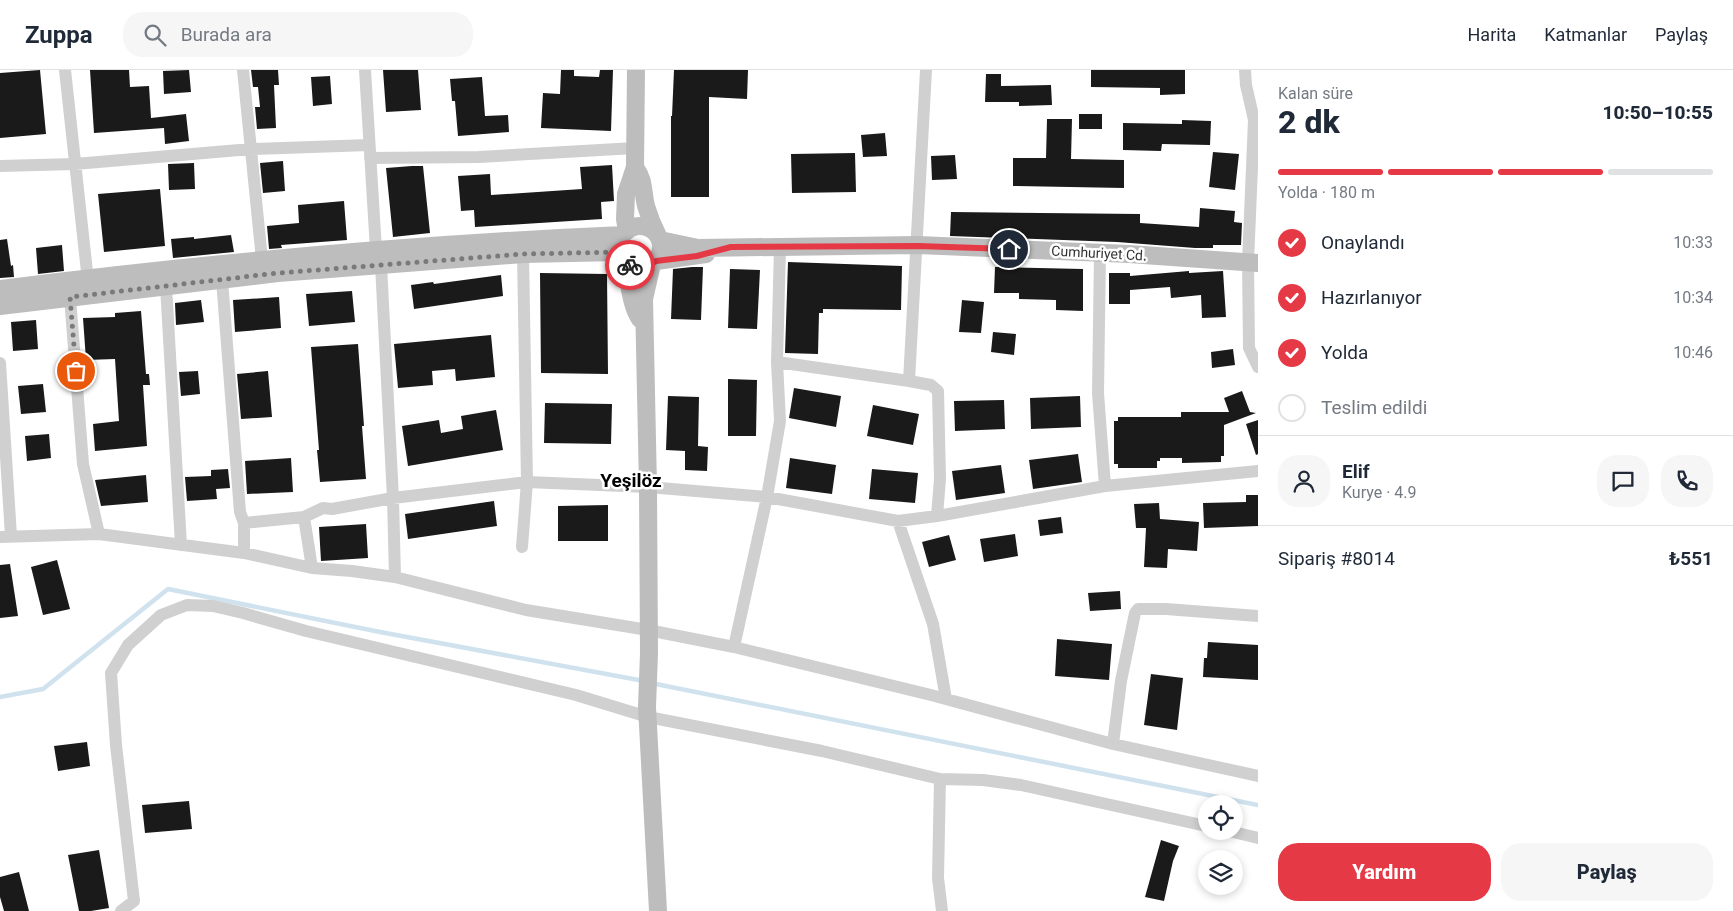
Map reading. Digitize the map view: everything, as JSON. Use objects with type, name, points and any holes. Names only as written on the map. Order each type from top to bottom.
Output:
[{"type":"main road","points":[[636,70],[635,167],[626,194],[624,244],[636,314],[644,326]]},
{"type":"main road","points":[[635,167],[642,178],[646,205],[659,238],[661,250],[654,263],[644,299],[648,487],[648,712],[658,911]]},
{"type":"main road","points":[[644,226],[655,232],[659,238],[698,248],[731,247],[697,256],[654,263],[640,268],[631,266],[624,244],[632,227],[644,226]]},
{"type":"main road","points":[[0,290],[166,286],[278,273],[379,257],[624,244]]},
{"type":"main road","points":[[0,306],[70,297],[91,287],[262,260],[523,254],[624,244]]},
{"type":"main road","name":"Cumhuriyet Cd.","points":[[731,247],[918,246],[1100,253],[1253,262]]},
{"type":"street","points":[[65,70],[87,272],[91,287]]},
{"type":"street","points":[[243,70],[262,260]]},
{"type":"street","points":[[365,70],[379,257],[393,498],[395,577]]},
{"type":"street","points":[[910,381],[926,70]]},
{"type":"street","points":[[1245,70],[1246,86],[1254,120],[1253,262],[1249,348],[1258,367]]},
{"type":"street","points":[[0,166],[75,164],[250,149],[370,151],[480,157],[635,148]]},
{"type":"street","points":[[734,647],[767,497],[780,421],[777,362],[780,247]]},
{"type":"street","points":[[1100,253],[1098,393],[1105,486]]},
{"type":"street","points":[[522,547],[527,482],[523,254]]},
{"type":"street","points":[[222,280],[240,512],[244,523],[244,553]]},
{"type":"street","points":[[166,286],[181,545]]},
{"type":"street","points":[[70,297],[83,464],[99,534]]},
{"type":"street","points":[[777,362],[931,384],[938,390],[940,480],[937,516]]},
{"type":"street","points":[[0,363],[6,536],[99,534],[244,553],[312,568],[352,570],[395,577],[526,610],[648,630],[734,647],[946,699],[1113,744],[1258,776]]},
{"type":"street","points":[[244,523],[304,517],[323,508],[332,509],[393,498],[527,482],[648,487],[767,497],[898,521],[937,516],[1105,486],[1258,471]]},
{"type":"street","points":[[304,517],[312,568]]},
{"type":"street","points":[[898,521],[933,624],[946,699]]},
{"type":"street","points":[[121,911],[134,901],[116,745],[111,673],[128,645],[161,615],[187,605],[213,606],[235,611],[306,632],[940,779],[983,780],[1021,785],[1198,824]]},
{"type":"street","points":[[1113,744],[1121,681],[1135,613],[1138,609],[1166,609],[1258,616]]},
{"type":"street","points":[[940,779],[938,878],[942,911]]},
{"type":"street","points":[[1243,834],[1258,838]]},
{"type":"building","points":[[40,70],[46,134],[0,138],[0,73]]},
{"type":"building","points":[[90,70],[129,70],[130,87],[149,86],[151,118],[186,114],[189,141],[165,144],[164,128],[94,133]]},
{"type":"building","points":[[189,70],[191,92],[164,94],[163,71]]},
{"type":"building","points":[[251,70],[278,70],[279,85],[274,85],[276,128],[257,129],[255,107],[260,107],[258,87],[253,87]]},
{"type":"building","points":[[383,70],[418,70],[421,110],[386,112]]},
{"type":"building","points":[[561,70],[574,70],[574,76],[599,77],[600,70],[613,70],[611,131],[541,128],[543,93],[560,94]]},
{"type":"building","points":[[674,70],[748,70],[747,99],[709,97],[709,197],[671,197],[671,116]]},
{"type":"building","points":[[1091,70],[1185,70],[1185,94],[1160,95],[1160,88],[1091,87]]},
{"type":"building","points":[[986,74],[1001,74],[1001,86],[1051,85],[1052,105],[1019,106],[1019,102],[985,102]]},
{"type":"building","points":[[330,76],[332,104],[313,106],[311,77]]},
{"type":"building","points":[[482,77],[485,116],[508,115],[509,132],[458,136],[455,101],[452,101],[450,79]]},
{"type":"building","points":[[1079,114],[1102,114],[1102,129],[1079,129]]},
{"type":"building","points":[[1047,119],[1072,119],[1071,159],[1124,160],[1124,188],[1013,186],[1013,158],[1046,158]]},
{"type":"building","points":[[1182,120],[1211,121],[1210,145],[1162,144],[1161,151],[1123,150],[1123,123],[1182,124]]},
{"type":"building","points":[[885,133],[887,156],[863,157],[861,135]]},
{"type":"building","points":[[1213,152],[1239,154],[1235,190],[1209,187]]},
{"type":"building","points":[[855,153],[856,192],[792,193],[791,154]]},
{"type":"building","points":[[955,155],[957,179],[932,180],[931,156]]},
{"type":"building","points":[[283,161],[285,191],[263,193],[260,163]]},
{"type":"building","points":[[194,163],[195,189],[169,190],[168,164]]},
{"type":"building","points":[[612,165],[614,201],[601,202],[602,219],[475,227],[474,210],[461,211],[458,176],[490,174],[491,195],[582,189],[580,167]]},
{"type":"building","points":[[423,166],[430,233],[393,237],[386,168]]},
{"type":"building","points":[[160,189],[165,246],[104,252],[98,194]]},
{"type":"building","points":[[344,201],[347,240],[281,245],[282,248],[269,249],[267,226],[299,223],[298,205]]},
{"type":"building","points":[[1200,208],[1235,211],[1234,222],[1242,223],[1241,245],[1213,245],[1213,248],[1195,248],[1117,242],[950,236],[951,212],[1140,214],[1140,223],[1199,227]]},
{"type":"building","points":[[231,235],[234,252],[173,258],[171,239],[194,237],[194,239]]},
{"type":"building","points":[[7,239],[14,277],[0,278],[0,240]]},
{"type":"building","points":[[62,245],[64,271],[38,274],[36,248]]},
{"type":"building","points":[[788,262],[902,266],[901,310],[823,309],[823,313],[819,313],[818,354],[785,353]]},
{"type":"building","points":[[703,267],[701,320],[671,319],[673,269]]},
{"type":"building","points":[[995,267],[1083,269],[1083,311],[1056,310],[1056,300],[1019,299],[1019,293],[994,293]]},
{"type":"building","points":[[730,269],[760,270],[757,329],[728,328]]},
{"type":"building","points":[[1189,271],[1189,273],[1223,271],[1226,317],[1202,318],[1201,295],[1171,298],[1170,287],[1130,290],[1130,304],[1109,304],[1109,273],[1130,273],[1130,276]]},
{"type":"building","points":[[540,273],[607,274],[608,374],[541,373]]},
{"type":"building","points":[[501,275],[503,296],[414,309],[411,285],[433,282],[434,284]]},
{"type":"building","points":[[352,291],[355,322],[309,326],[306,294]]},
{"type":"building","points":[[279,297],[281,328],[235,332],[233,300]]},
{"type":"building","points":[[201,300],[204,322],[176,325],[175,303]]},
{"type":"building","points":[[962,300],[984,302],[981,333],[959,332]]},
{"type":"building","points":[[141,311],[146,374],[149,374],[150,385],[143,385],[147,446],[95,451],[93,424],[119,421],[115,359],[86,360],[83,318],[115,317],[115,313]]},
{"type":"building","points":[[36,320],[38,349],[13,351],[11,322]]},
{"type":"building","points":[[993,332],[1016,334],[1014,355],[991,352]]},
{"type":"building","points":[[491,335],[495,377],[456,381],[455,369],[432,371],[433,385],[398,388],[394,344]]},
{"type":"building","points":[[358,344],[366,479],[320,482],[311,347]]},
{"type":"building","points":[[1233,349],[1235,365],[1212,368],[1211,352]]},
{"type":"building","points":[[198,371],[200,394],[181,396],[179,372]]},
{"type":"building","points":[[268,371],[272,417],[241,419],[237,374]]},
{"type":"building","points":[[728,379],[757,380],[756,436],[728,436]]},
{"type":"building","points":[[43,384],[46,412],[21,414],[18,386]]},
{"type":"building","points":[[794,388],[841,396],[836,427],[789,418]]},
{"type":"building","points":[[1242,391],[1250,412],[1256,413],[1224,425],[1224,456],[1221,456],[1221,462],[1182,463],[1182,458],[1160,458],[1160,461],[1157,461],[1157,468],[1118,468],[1118,464],[1114,464],[1114,421],[1118,421],[1118,417],[1181,417],[1181,412],[1229,412],[1224,398]]},
{"type":"building","points":[[668,396],[699,397],[698,446],[708,447],[707,471],[685,470],[685,451],[666,450]]},
{"type":"building","points":[[1080,396],[1081,427],[1031,429],[1030,398]]},
{"type":"building","points":[[1004,400],[1005,429],[955,431],[954,401]]},
{"type":"building","points":[[545,403],[612,404],[611,444],[544,443]]},
{"type":"building","points":[[873,405],[919,414],[913,445],[867,436]]},
{"type":"building","points":[[496,410],[503,450],[408,466],[402,426],[439,420],[441,433],[463,429],[461,416]]},
{"type":"building","points":[[1258,420],[1258,454],[1256,455],[1246,424]]},
{"type":"building","points":[[49,434],[51,458],[27,461],[25,436]]},
{"type":"building","points":[[1078,454],[1082,482],[1033,489],[1029,460]]},
{"type":"building","points":[[291,458],[293,492],[247,494],[245,461]]},
{"type":"building","points":[[790,458],[836,465],[832,494],[786,488]]},
{"type":"building","points":[[1001,465],[1005,493],[956,500],[952,471]]},
{"type":"building","points":[[228,469],[230,488],[216,489],[217,499],[187,501],[185,477],[211,476],[211,470]]},
{"type":"building","points":[[872,469],[918,473],[915,503],[869,499]]},
{"type":"building","points":[[146,475],[148,502],[101,506],[95,480]]},
{"type":"building","points":[[1246,495],[1258,495],[1258,526],[1204,528],[1203,503],[1246,502]]},
{"type":"building","points":[[494,501],[497,526],[408,539],[405,514]]},
{"type":"building","points":[[1159,503],[1160,519],[1199,522],[1197,551],[1168,549],[1167,568],[1144,567],[1146,528],[1136,528],[1134,504]]},
{"type":"building","points":[[608,505],[608,541],[558,541],[558,506]]},
{"type":"building","points":[[1061,517],[1063,533],[1040,536],[1038,520]]},
{"type":"building","points":[[366,524],[368,558],[321,561],[319,527]]},
{"type":"building","points":[[1015,534],[1018,556],[984,562],[980,539]]},
{"type":"building","points":[[949,535],[956,560],[929,567],[922,542]]},
{"type":"building","points":[[57,560],[70,609],[43,615],[31,567]]},
{"type":"building","points":[[10,564],[18,616],[0,618],[0,565]]},
{"type":"building","points":[[1120,591],[1121,609],[1090,611],[1088,593]]},
{"type":"building","points":[[1057,639],[1112,644],[1109,680],[1055,676]]},
{"type":"building","points":[[1208,642],[1258,645],[1258,680],[1203,677],[1204,658],[1207,658]]},
{"type":"building","points":[[1151,674],[1183,678],[1177,730],[1144,725]]},
{"type":"building","points":[[87,742],[90,766],[58,771],[54,746]]},
{"type":"building","points":[[189,801],[192,829],[145,833],[142,805]]},
{"type":"building","points":[[1161,840],[1179,846],[1173,861],[1164,901],[1145,897]]},
{"type":"building","points":[[99,850],[109,908],[79,911],[68,855]]},
{"type":"building","points":[[19,872],[29,911],[4,911],[0,897],[0,877]]},
{"type":"waterway","points":[[0,697],[43,689],[168,589],[380,632],[644,681]]},
{"type":"waterway","points":[[651,683],[1258,805]]},
{"type":"way so far","points":[[76,371],[70,297],[278,273],[523,254],[620,252],[624,260],[630,265]]},
{"type":"district","name":"Yeşilöz","points":[[631,480]]},
{"type":"route","points":[[630,265],[640,268],[664,259],[697,256],[731,247],[918,246],[1009,249]]}]
